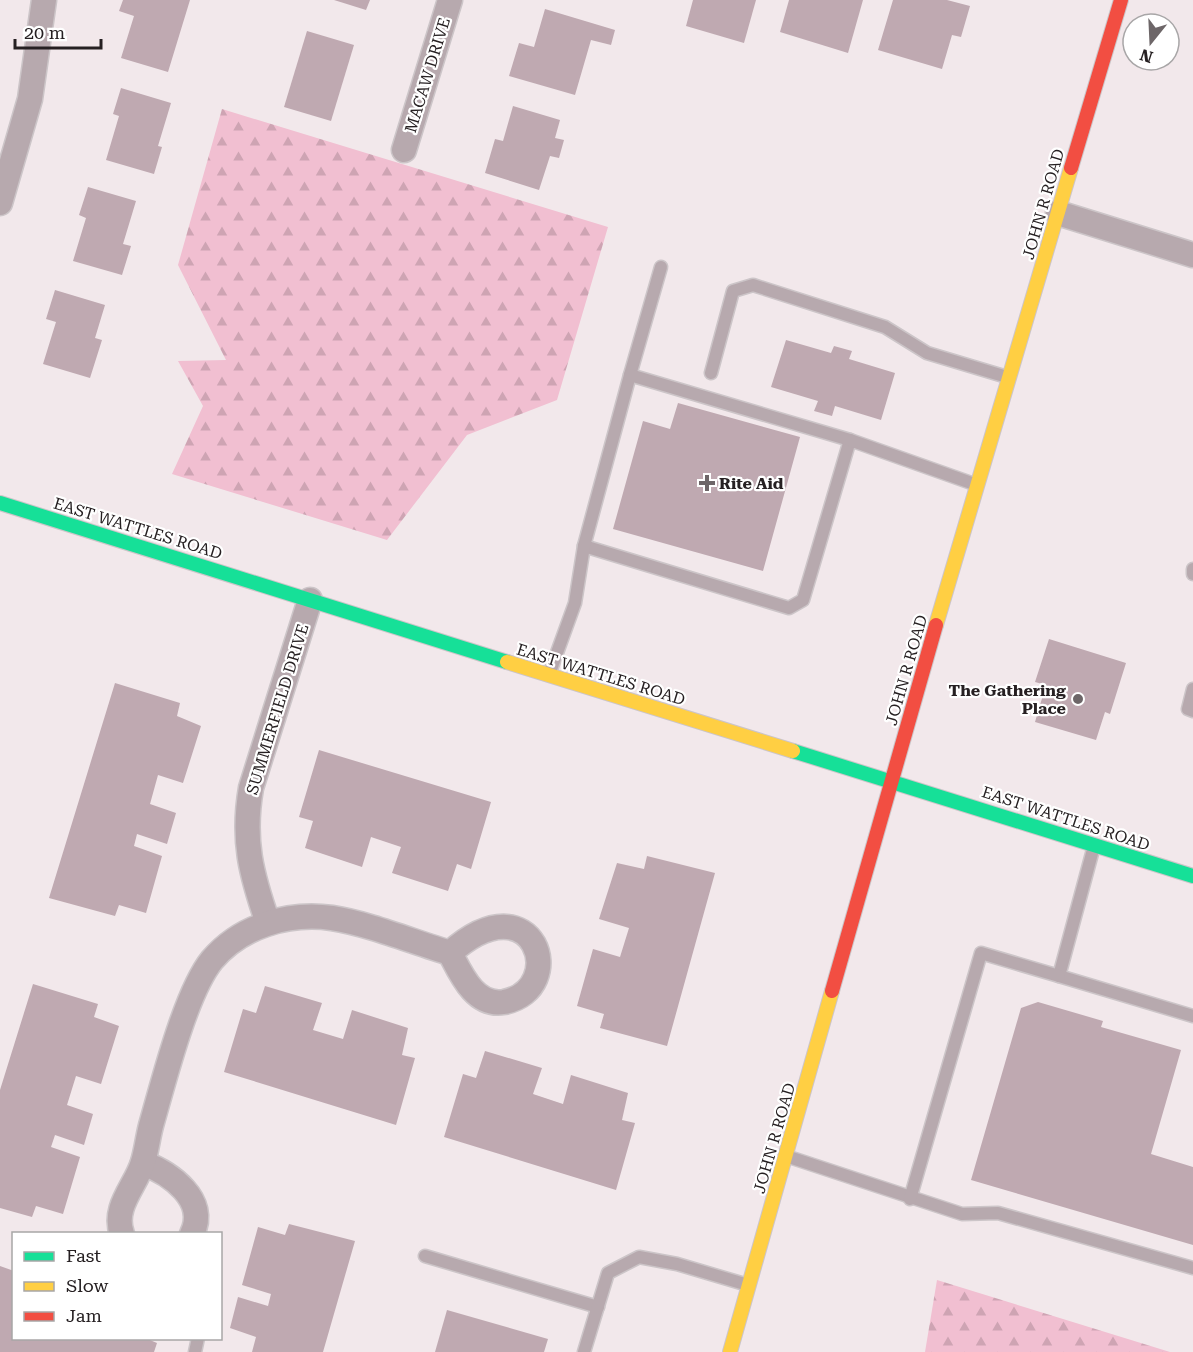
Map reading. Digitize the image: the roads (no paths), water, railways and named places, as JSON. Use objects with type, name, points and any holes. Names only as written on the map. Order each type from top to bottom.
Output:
[{"type":"main road","name":"JOHN R ROAD","points":[[730,1352],[892,780],[1121,0]]},
{"type":"main road","name":"EAST WATTLES ROAD","points":[[0,503],[549,676],[892,780],[1193,876]]},
{"type":"street","points":[[0,203],[30,99],[44,0]]},
{"type":"street","name":"MACAW DRIVE","points":[[404,150],[450,0]]},
{"type":"street","points":[[1058,213],[1193,255]]},
{"type":"street","name":"SUMMERFIELD DRIVE","points":[[268,922],[252,876],[246,837],[247,812],[251,788],[310,600]]},
{"type":"street","points":[[123,1232],[120,1212],[143,1162],[162,1085],[189,1003],[211,961],[247,932],[268,922],[301,917],[333,918],[450,953]]},
{"type":"street","points":[[143,1162],[172,1178],[191,1199],[196,1220],[192,1232]]},
{"type":"lane","points":[[549,676],[575,603],[584,546],[661,267]]},
{"type":"lane","points":[[711,373],[733,291],[753,285],[885,327],[927,353],[1011,378]]},
{"type":"lane","points":[[630,375],[850,440],[978,486]]},
{"type":"lane","points":[[584,546],[789,608],[803,600],[850,440]]},
{"type":"lane","points":[[1193,569],[1193,574]]},
{"type":"lane","points":[[1193,689],[1188,709],[1193,711]]},
{"type":"lane","points":[[1059,976],[1095,845]]},
{"type":"lane","points":[[910,1199],[981,953],[1193,1016]]},
{"type":"lane","points":[[786,1156],[853,1177],[910,1199],[962,1214],[998,1213],[1193,1269]]},
{"type":"lane","points":[[424,1257],[598,1307]]},
{"type":"lane","points":[[584,1352],[608,1273],[639,1257],[677,1264],[749,1285]]},
{"type":"place","name":"Rite Aid","points":[[707,483]]},
{"type":"place","name":"The Gathering Place","points":[[1078,699]]}]
